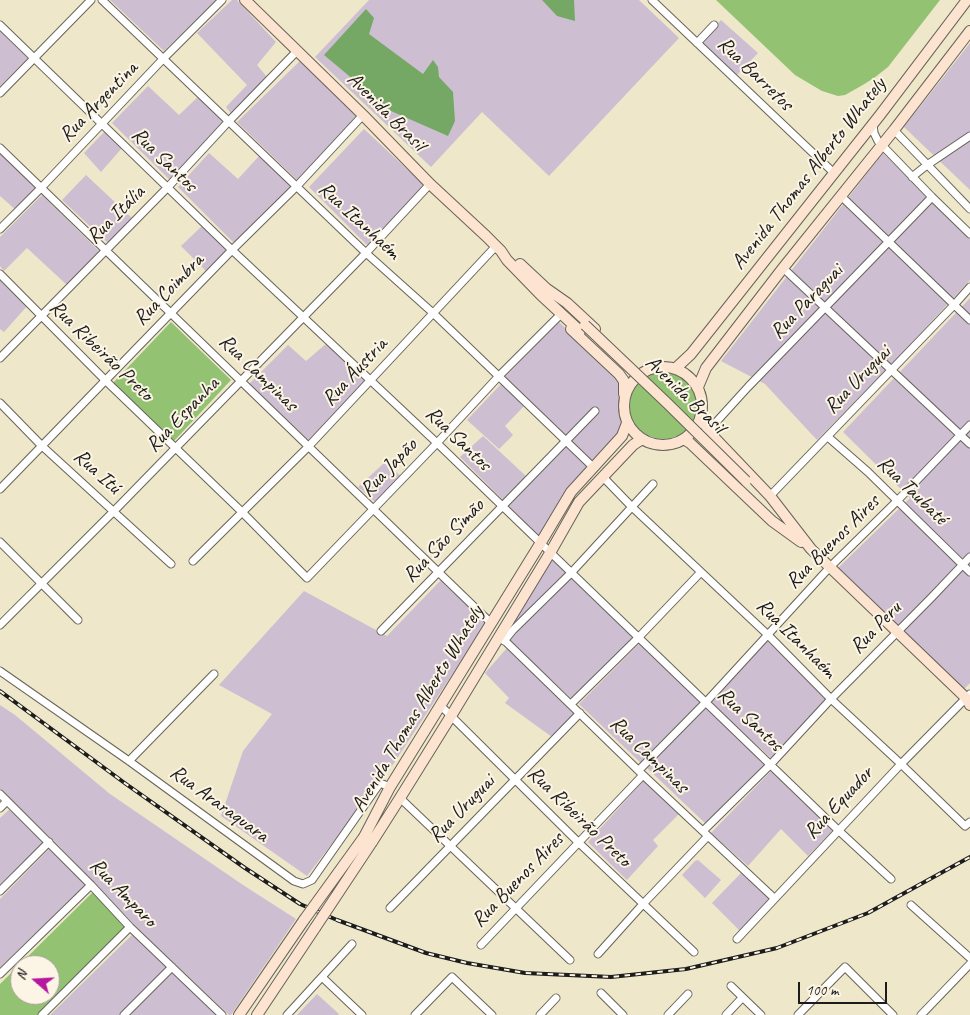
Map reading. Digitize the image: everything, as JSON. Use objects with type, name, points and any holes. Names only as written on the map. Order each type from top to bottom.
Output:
[{"type":"main road","name":"Avenida Brasil","points":[[244,0],[363,115],[430,184],[498,248],[510,256],[544,292],[664,408],[969,699]]},
{"type":"main road","name":"Avenida Thomas Alberto Whately","points":[[676,368],[691,354],[834,174],[967,0]]},
{"type":"main road","name":"Avenida Thomas Alberto Whately","points":[[698,387],[706,368],[783,268],[882,146],[970,31]]},
{"type":"main road","name":"Avenida Brasil","points":[[544,292],[558,317],[619,374],[624,381],[624,400]]},
{"type":"main road","name":"Avenida Brasil","points":[[544,292],[567,302],[633,364],[648,369]]},
{"type":"main road","points":[[658,366],[676,368],[692,379],[698,387],[701,396],[701,415],[692,432],[684,439],[674,444],[652,444],[642,440],[627,423],[624,412],[624,400],[627,390],[639,374],[648,369],[658,366]]},
{"type":"main road","name":"Avenida Brasil","points":[[701,415],[708,431],[770,496],[794,532]]},
{"type":"main road","name":"Avenida Thomas Alberto Whately","points":[[256,1015],[315,928],[368,839],[390,787],[571,492],[622,436],[627,423]]},
{"type":"main road","name":"Avenida Brasil","points":[[684,439],[772,521],[794,532]]},
{"type":"main road","name":"Avenida Thomas Alberto Whately","points":[[239,1015],[304,920],[400,798],[502,638],[579,502],[633,445],[642,440]]},
{"type":"street","points":[[0,93],[90,0]]},
{"type":"street","name":"Rua Itanhaém","points":[[102,0],[593,467]]},
{"type":"street","name":"Rua Argentina","points":[[0,229],[222,0]]},
{"type":"street","name":"Rua Barretos","points":[[652,0],[834,174]]},
{"type":"street","name":"Rua Santos","points":[[0,25],[232,250],[437,443],[890,879]]},
{"type":"street","points":[[697,43],[714,25]]},
{"type":"street","name":"Rua Itália","points":[[0,358],[168,187],[297,51]]},
{"type":"street","name":"Rua Coimbra","points":[[0,489],[232,250],[297,186],[363,115]]},
{"type":"street","points":[[873,124],[874,133],[882,146],[970,234]]},
{"type":"street","points":[[894,130],[970,209]]},
{"type":"street","points":[[912,177],[970,136]]},
{"type":"street","name":"Rua Campinas","points":[[0,148],[491,623]]},
{"type":"street","name":"Rua Espanha","points":[[0,625],[176,448],[366,253],[430,184]]},
{"type":"street","points":[[841,196],[970,320]]},
{"type":"street","name":"Rua Paraguai","points":[[708,431],[932,197]]},
{"type":"street","name":"Rua Áustria","points":[[193,561],[308,447],[433,313],[498,248]]},
{"type":"street","points":[[783,268],[970,444]]},
{"type":"street","name":"Rua Ribeirão Preto","points":[[0,274],[307,578]]},
{"type":"street","name":"Rua Uruguai","points":[[770,496],[970,287]]},
{"type":"street","name":"Rua Japão","points":[[307,578],[499,376],[558,317]]},
{"type":"street","name":"Rua Itú","points":[[0,403],[42,446],[171,564]]},
{"type":"street","name":"Rua São Simão","points":[[381,631],[595,411]]},
{"type":"street","name":"Rua Buenos Aires","points":[[481,945],[830,567],[970,425]]},
{"type":"street","name":"Rua Taubaté","points":[[828,437],[868,472],[970,572]]},
{"type":"street","name":"Rua Itanhaém","points":[[602,476],[632,507],[768,635],[831,699],[968,824]]},
{"type":"street","points":[[502,638],[513,630],[571,573],[653,484]]},
{"type":"street","points":[[0,542],[78,620]]},
{"type":"street","name":"Rua Peru","points":[[598,954],[706,833],[831,699],[970,557]]},
{"type":"street","points":[[571,704],[639,637],[700,572]]},
{"type":"street","name":"Rua Campinas","points":[[502,638],[774,898]]},
{"type":"street","name":"Rua Araraquara","points":[[0,671],[129,760],[294,881],[303,884],[312,880],[380,782],[390,787]]},
{"type":"street","points":[[129,760],[214,674]]},
{"type":"street","name":"Rua Equador","points":[[737,939],[901,764],[969,699]]},
{"type":"street","name":"Rua Ribeirão Preto","points":[[441,706],[514,780],[694,952]]},
{"type":"street","name":"Rua Uruguai","points":[[390,908],[580,713]]},
{"type":"street","name":"Rua Amparo","points":[[0,794],[130,926],[222,1015]]},
{"type":"street","points":[[400,798],[570,960]]},
{"type":"street","points":[[0,808],[6,801]]},
{"type":"street","points":[[0,891],[48,842]]},
{"type":"street","points":[[0,974],[91,885]]},
{"type":"street","points":[[911,905],[970,958]]},
{"type":"street","points":[[42,1015],[130,926]]},
{"type":"street","points":[[287,1015],[352,944]]},
{"type":"street","points":[[921,1015],[970,964]]},
{"type":"street","points":[[124,1015],[172,967]]},
{"type":"street","points":[[798,1015],[844,967],[893,1015]]},
{"type":"street","points":[[322,977],[362,1015]]},
{"type":"street","points":[[414,1015],[452,977],[492,1015]]},
{"type":"street","points":[[731,986],[761,1015]]},
{"type":"street","points":[[601,994],[623,1015]]},
{"type":"street","points":[[668,1015],[688,994]]},
{"type":"street","points":[[540,1015],[556,998]]},
{"type":"street","points":[[726,1015],[742,998]]},
{"type":"shaded area","points":[[110,0],[216,0],[164,51]]},
{"type":"shaded area","points":[[232,0],[237,0],[276,42],[257,65],[267,77],[233,116],[226,107],[247,85],[197,33]]},
{"type":"shaded area","points":[[369,0],[639,0],[679,38],[549,176],[482,112],[431,167],[315,57]]},
{"type":"shaded area","points":[[721,20],[758,53],[737,75],[699,42]]},
{"type":"shaded area","points":[[0,30],[28,58],[0,86]]},
{"type":"shaded area","points":[[970,43],[970,190],[904,127]]},
{"type":"shaded area","points":[[300,61],[358,115],[297,180],[237,122]]},
{"type":"shaded area","points":[[148,86],[179,115],[199,96],[224,120],[170,180],[112,123]]},
{"type":"shaded area","points":[[364,129],[424,185],[368,246],[309,187]]},
{"type":"shaded area","points":[[105,131],[122,148],[101,172],[84,153]]},
{"type":"shaded area","points":[[0,151],[38,187],[15,209],[0,196]]},
{"type":"shaded area","points":[[209,153],[238,179],[260,155],[293,186],[235,244],[178,187]]},
{"type":"shaded area","points":[[883,153],[970,239],[970,280],[893,363],[817,440],[765,384],[721,361]]},
{"type":"shaded area","points":[[86,175],[133,219],[109,244],[62,200]]},
{"type":"shaded area","points":[[42,195],[100,252],[67,285],[27,248],[4,271],[0,266],[0,237]]},
{"type":"shaded area","points":[[202,226],[229,250],[207,272],[181,246]]},
{"type":"shaded area","points":[[0,277],[28,305],[4,332],[0,329]]},
{"type":"shaded area","points":[[970,298],[970,683],[963,690],[838,568],[910,498],[843,432]]},
{"type":"shaded area","points":[[559,322],[617,377],[621,390],[622,428],[591,461],[505,377]]},
{"type":"shaded area","points":[[327,343],[367,380],[309,441],[249,384],[288,345],[306,361]]},
{"type":"shaded area","points":[[501,384],[525,405],[505,426],[513,435],[499,449],[467,420]]},
{"type":"shaded area","points":[[483,436],[527,477],[504,501],[460,457]]},
{"type":"shaded area","points":[[566,444],[590,467],[540,539],[506,507]]},
{"type":"shaded area","points":[[384,463],[401,476],[375,502],[358,487]]},
{"type":"shaded area","points":[[553,559],[634,637],[572,699],[503,635]]},
{"type":"shaded area","points":[[441,580],[486,623],[392,766],[307,876],[221,816],[243,751],[272,714],[219,685],[304,591],[387,636]]},
{"type":"shaded area","points":[[767,641],[828,698],[771,758],[710,702]]},
{"type":"shaded area","points":[[640,643],[702,703],[641,763],[579,704]]},
{"type":"shaded area","points":[[507,648],[575,713],[552,737],[505,703],[509,698],[485,673]]},
{"type":"shaded area","points":[[0,705],[15,715],[110,794],[296,919],[231,1015],[144,935],[59,846],[0,789]]},
{"type":"shaded area","points":[[705,708],[766,764],[706,824],[647,768]]},
{"type":"shaded area","points":[[772,770],[834,829],[808,856],[781,829],[748,866],[711,833]]},
{"type":"shaded area","points":[[644,780],[680,813],[653,840],[658,846],[627,880],[588,842]]},
{"type":"shaded area","points":[[10,809],[44,843],[0,887],[0,818]]},
{"type":"shaded area","points":[[50,848],[87,885],[16,955],[10,955],[10,961],[0,971],[0,899]]},
{"type":"shaded area","points":[[698,860],[721,880],[705,898],[682,875]]},
{"type":"shaded area","points":[[742,872],[771,898],[740,931],[712,903]]},
{"type":"shaded area","points":[[133,934],[168,967],[120,1015],[50,1015]]},
{"type":"shaded area","points":[[172,973],[218,1015],[130,1015]]},
{"type":"shaded area","points":[[317,994],[339,1014],[297,1015]]},
{"type":"green space","points":[[542,0],[574,0],[575,21],[557,16]]},
{"type":"green space","points":[[716,0],[940,0],[888,67],[861,86],[845,95],[838,96],[822,91],[795,75]]},
{"type":"green space","points":[[366,9],[374,18],[369,34],[423,74],[433,60],[438,67],[439,77],[453,92],[455,121],[448,136],[391,111],[324,55]]},
{"type":"green space","points":[[171,322],[231,380],[174,441],[113,383]]},
{"type":"green space","points":[[663,369],[682,375],[692,385],[698,404],[692,423],[682,433],[663,439],[644,433],[634,423],[628,404],[634,385],[644,375]]},
{"type":"green space","points":[[93,892],[127,927],[60,993],[60,955],[29,955]]},
{"type":"green space","points":[[10,974],[10,1005],[48,1005],[38,1015],[0,1015],[0,984]]},
{"type":"railway","points":[[0,691],[126,784],[245,868],[300,904],[337,920],[426,953],[467,963],[525,973],[611,977],[686,969],[777,948],[868,913],[970,857]]}]
